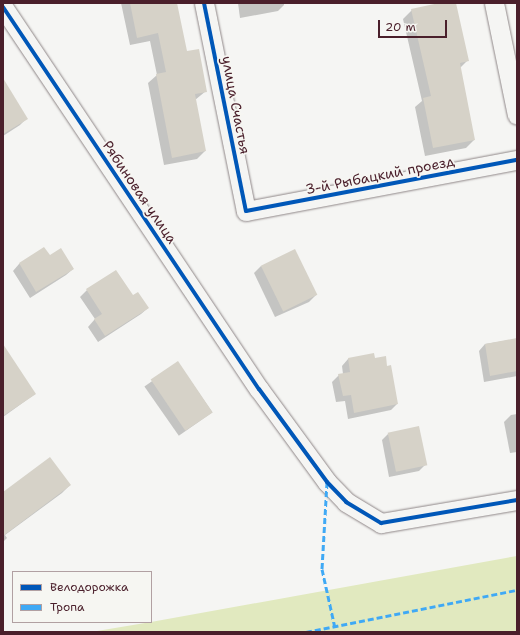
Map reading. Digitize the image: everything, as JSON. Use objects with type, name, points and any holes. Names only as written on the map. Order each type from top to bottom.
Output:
[{"type":"street","name":"улица Счастья","points":[[204,3],[246,211]]},
{"type":"street","points":[[494,3],[517,115]]},
{"type":"street","name":"Рябиновая улица","points":[[3,6],[259,389],[327,482],[346,502],[381,523],[517,500]]},
{"type":"street","name":"3-й Рыбацкий проезд","points":[[246,211],[517,160]]},
{"type":"green space","points":[[517,556],[517,632],[91,632]]},
{"type":"building","points":[[130,3],[177,3],[187,51],[199,49],[207,92],[195,94],[206,151],[172,158],[156,74],[166,72],[158,33],[137,38]]},
{"type":"building","points":[[439,3],[456,3],[469,61],[460,63],[475,140],[433,148],[423,98],[431,96],[411,9]]},
{"type":"building","points":[[3,78],[28,119],[3,134]]},
{"type":"building","points":[[44,247],[50,255],[61,248],[74,269],[36,292],[19,263]]},
{"type":"building","points":[[295,249],[317,295],[283,311],[261,266]]},
{"type":"building","points":[[116,270],[133,295],[138,292],[149,308],[105,336],[94,319],[102,314],[86,289]]},
{"type":"building","points":[[517,338],[517,371],[490,376],[485,344]]},
{"type":"building","points":[[3,344],[36,394],[3,416]]},
{"type":"building","points":[[374,353],[375,358],[386,356],[387,366],[391,365],[398,404],[354,413],[351,395],[343,396],[338,374],[350,372],[348,358]]},
{"type":"building","points":[[178,361],[213,412],[185,431],[151,379]]},
{"type":"building","points":[[419,426],[427,465],[396,472],[388,433]]},
{"type":"building","points":[[50,457],[71,485],[3,536],[3,492]]},
{"type":"marked path","points":[[327,482],[322,569],[336,632]]},
{"type":"marked path","points":[[306,632],[517,590]]},
{"type":"cycle path","points":[[204,3],[246,211],[517,160]]},
{"type":"cycle path","points":[[3,7],[259,389],[327,482],[346,502],[381,523],[517,500]]}]
